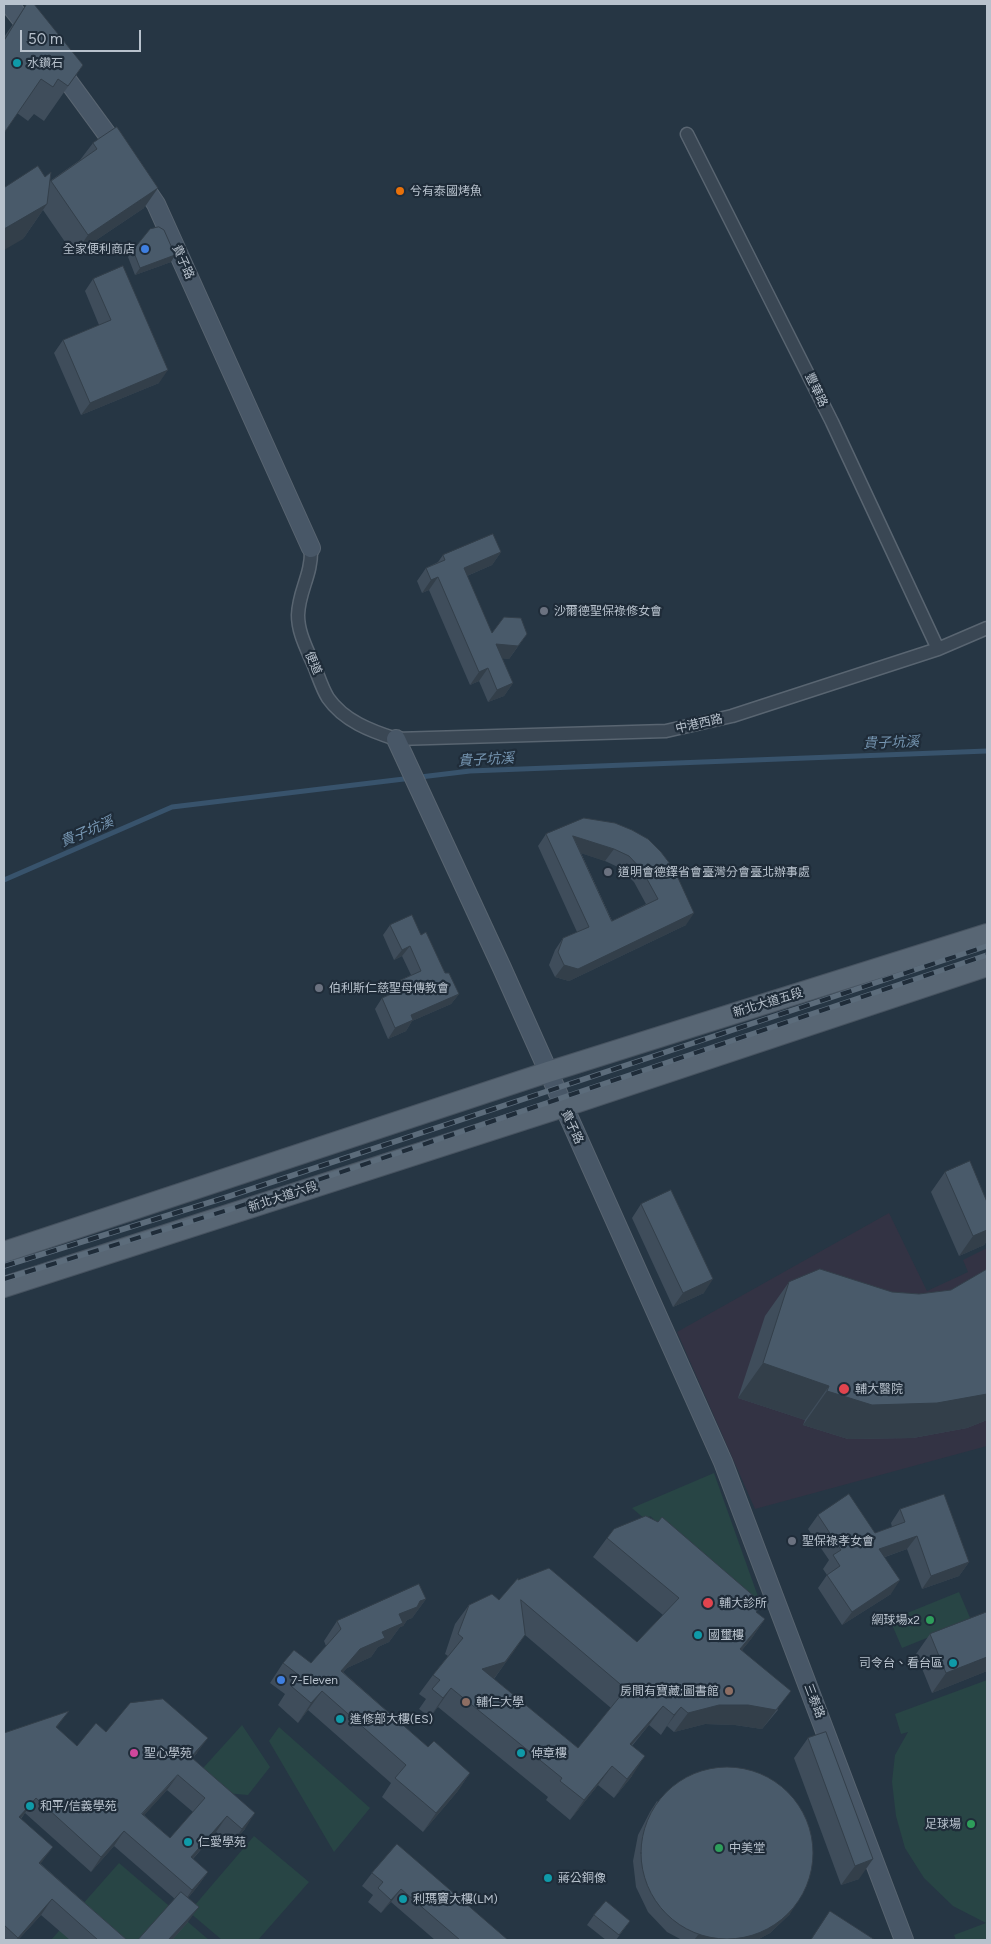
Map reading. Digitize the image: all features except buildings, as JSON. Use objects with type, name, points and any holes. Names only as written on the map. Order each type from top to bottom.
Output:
[{"type":"main road","name":"新北大道五段","points":[[548,1072],[987,934]]},
{"type":"main road","points":[[563,1107],[987,966]]},
{"type":"main road","points":[[4,1252],[548,1072]]},
{"type":"main road","name":"新北大道六段","points":[[4,1287],[563,1107]]},
{"type":"street","name":"貴子路","points":[[9,4],[80,96],[156,204],[310,548]]},
{"type":"street","name":"豐華路","points":[[687,134],[828,415],[938,649]]},
{"type":"street","name":"便道","points":[[310,548],[312,562],[309,576],[299,600],[298,618],[302,638],[328,698],[342,713],[359,725],[396,739]]},
{"type":"street","name":"中港西路","points":[[396,739],[666,731],[732,716],[938,649],[987,628]]},
{"type":"street","name":"貴子路","points":[[396,739],[723,1462]]},
{"type":"street","name":"三泰路","points":[[723,1462],[904,1940]]},
{"type":"shaded area","name":"輔大醫院","points":[[889,1213],[927,1291],[968,1272],[963,1260],[987,1248],[987,1446],[755,1509],[677,1332]]},
{"type":"green space","points":[[714,1473],[761,1605],[754,1606],[650,1516],[646,1520],[632,1508]]},
{"type":"green space","name":"網球場x2","points":[[959,1592],[971,1620],[902,1648],[890,1620]]},
{"type":"green space","points":[[987,1680],[987,1940],[956,1940],[954,1935],[986,1923],[953,1906],[924,1878],[905,1848],[896,1816],[892,1782],[895,1755],[908,1732],[901,1734],[895,1714]]},
{"type":"green space","points":[[242,1725],[270,1767],[248,1795],[214,1792],[195,1777]]},
{"type":"green space","points":[[279,1727],[370,1808],[334,1852],[269,1741]]},
{"type":"green space","points":[[254,1836],[309,1882],[258,1940],[222,1940],[189,1912]]},
{"type":"green space","points":[[119,1863],[209,1940],[51,1940]]},
{"type":"waterway","name":"貴子坑溪","points":[[4,880],[172,807],[470,771],[987,751]]},
{"type":"railway","points":[[4,1266],[227,1197],[987,946]]},
{"type":"railway","points":[[4,1279],[231,1209],[987,955]]},
{"type":"place","name":"水鑽石","points":[[17,63]]},
{"type":"place","name":"兮有泰國烤魚","points":[[400,191]]},
{"type":"place","name":"全家便利商店","points":[[145,249]]},
{"type":"place","name":"沙爾德聖保祿修女會","points":[[544,611]]},
{"type":"place","name":"道明會德鐸省會臺灣分會臺北辦事處","points":[[608,872]]},
{"type":"place","name":"伯利斯仁慈聖母傳教會","points":[[319,988]]},
{"type":"place","name":"輔大醫院","points":[[844,1389]]},
{"type":"place","name":"聖保祿孝女會","points":[[792,1541]]},
{"type":"place","name":"輔大診所","points":[[708,1603]]},
{"type":"place","name":"網球場x2","points":[[930,1620]]},
{"type":"place","name":"國璽樓","points":[[698,1635]]},
{"type":"place","name":"司令台、看台區","points":[[953,1663]]},
{"type":"place","name":"7-Eleven","points":[[281,1680]]},
{"type":"place","name":"房間有寶藏;圖書館","points":[[729,1691]]},
{"type":"place","name":"輔仁大學","points":[[466,1702]]},
{"type":"place","name":"進修部大樓(ES)","points":[[340,1719]]},
{"type":"place","name":"聖心學苑","points":[[134,1753]]},
{"type":"place","name":"倬章樓","points":[[521,1753]]},
{"type":"place","name":"和平/信義學苑","points":[[30,1806]]},
{"type":"place","name":"足球場","points":[[971,1824]]},
{"type":"place","name":"仁愛學苑","points":[[188,1842]]},
{"type":"place","name":"中美堂","points":[[719,1848]]},
{"type":"place","name":"蔣公銅像","points":[[548,1878]]},
{"type":"place","name":"利瑪竇大樓(LM)","points":[[403,1899]]}]
